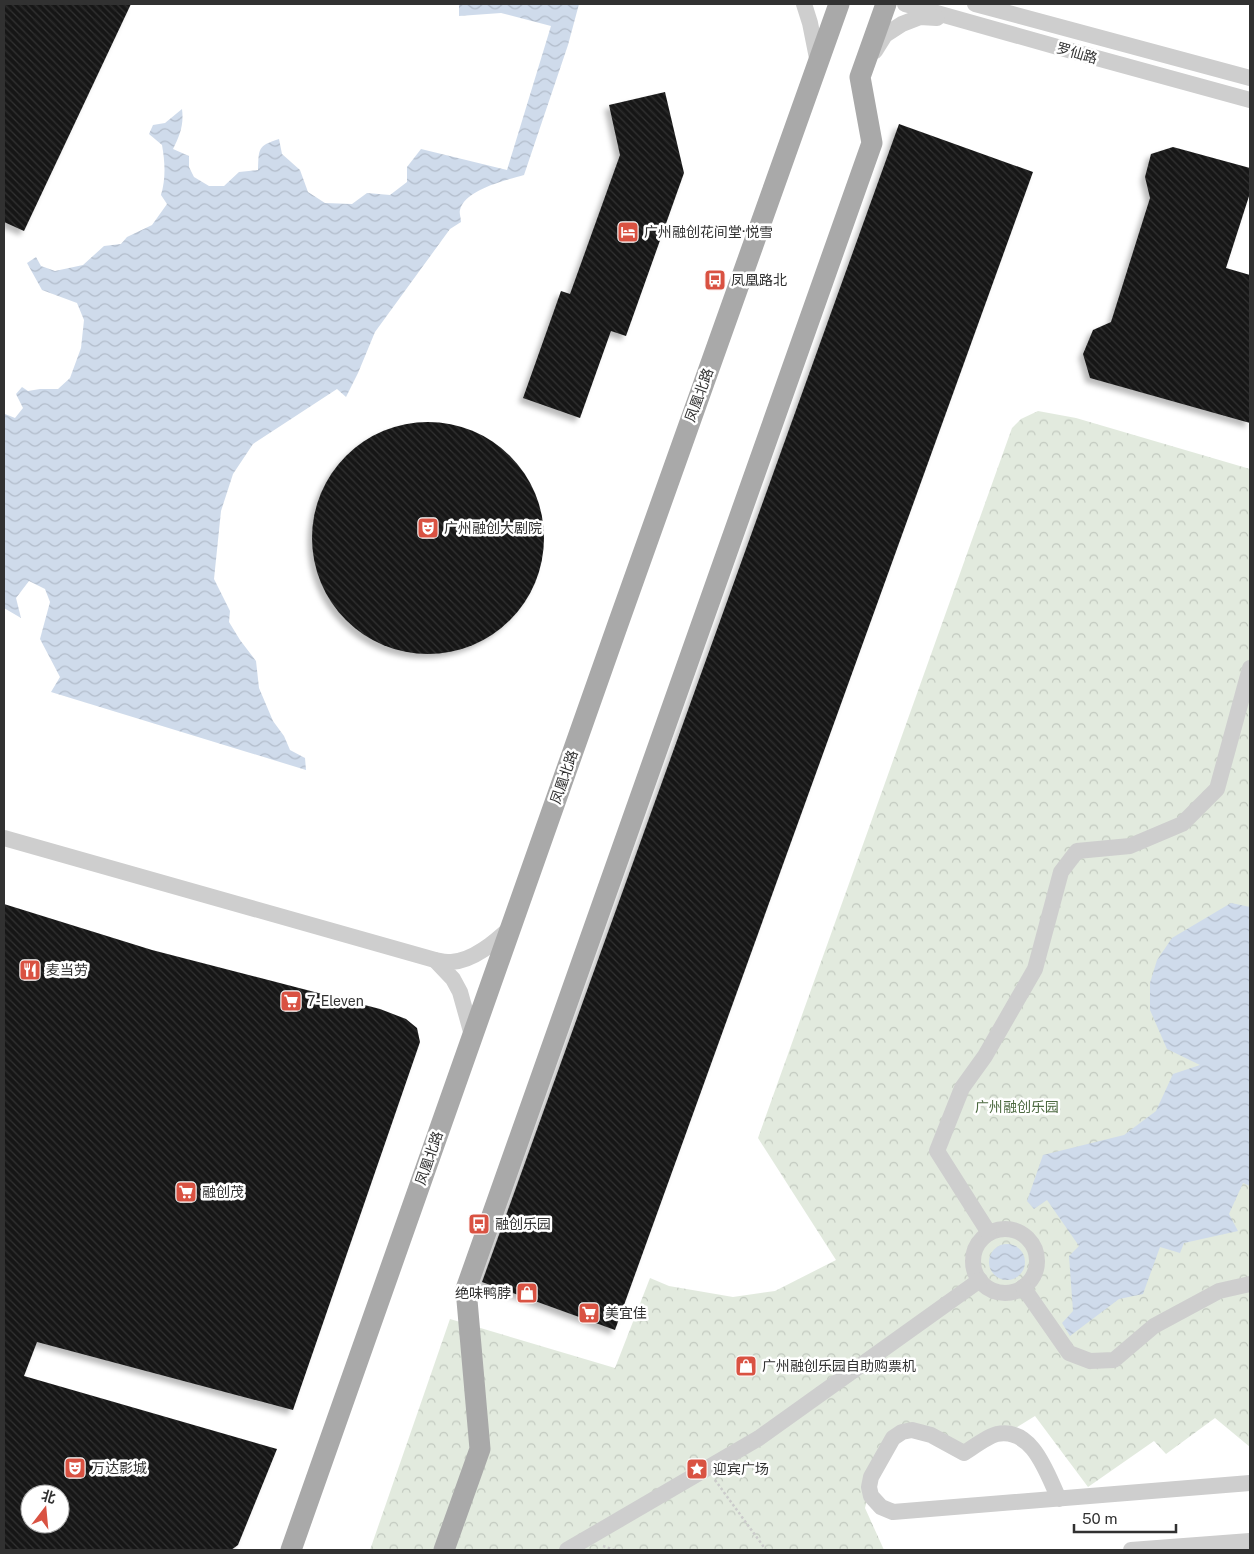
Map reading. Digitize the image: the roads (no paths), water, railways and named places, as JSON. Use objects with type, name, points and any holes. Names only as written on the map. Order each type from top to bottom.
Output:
[{"type":"main road","name":"凤凰北路","points":[[291,1550],[839,4]]},
{"type":"main road","points":[[444,1550],[480,1449],[466,1289],[872,143],[860,77],[886,4]]},
{"type":"street","points":[[804,4],[818,63]]},
{"type":"street","name":"罗仙路","points":[[905,4],[1250,100]]},
{"type":"street","name":"罗仙路","points":[[976,4],[1250,78]]},
{"type":"street","points":[[860,77],[885,35],[902,24],[920,17],[957,19]]},
{"type":"street","points":[[989,1233],[937,1151],[962,1088],[985,1056],[1036,969],[1061,872],[1077,852],[1130,846],[1182,824],[1217,789],[1250,668]]},
{"type":"street","points":[[4,838],[435,960],[450,962],[464,960],[498,939],[511,926]]},
{"type":"street","points":[[435,960],[453,979],[460,992],[472,1035]]},
{"type":"street","points":[[997,1230],[1013,1230],[1027,1238],[1032,1244],[1037,1260],[1036,1268],[1034,1276],[1023,1288],[1016,1291],[1000,1292],[992,1290],[980,1280],[974,1266],[975,1251],[978,1244],[989,1233],[997,1230]]},
{"type":"street","points":[[567,1550],[759,1438],[980,1280]]},
{"type":"street","points":[[1023,1288],[1069,1353],[1090,1361],[1114,1360],[1154,1326],[1219,1291],[1250,1284]]},
{"type":"street","points":[[1059,1498],[1036,1452],[1021,1438],[1010,1434],[996,1434],[964,1453],[932,1434],[912,1430],[902,1432],[893,1438],[871,1477],[869,1487],[871,1496],[880,1507],[893,1512],[1250,1483]]},
{"type":"street","points":[[1131,1550],[1250,1541]]},
{"type":"water","points":[[459,4],[579,4],[568,45],[524,175],[488,186],[470,196],[463,203],[460,211],[461,222],[450,229],[375,332],[346,397],[337,389],[253,444],[233,474],[221,511],[214,579],[230,611],[229,622],[256,661],[259,688],[273,721],[284,736],[290,750],[305,758],[306,770],[51,692],[60,677],[40,639],[50,602],[45,589],[29,581],[16,598],[21,618],[4,608],[4,420],[5,414],[15,418],[23,408],[16,394],[22,387],[28,391],[58,389],[70,378],[81,348],[84,320],[77,303],[42,290],[27,263],[36,257],[41,266],[55,271],[83,265],[104,246],[121,244],[127,237],[152,225],[167,204],[161,195],[164,182],[162,145],[149,134],[153,125],[165,123],[182,109],[181,130],[173,149],[189,156],[189,167],[194,177],[209,186],[224,186],[239,172],[258,170],[259,153],[263,146],[279,139],[282,154],[300,170],[308,192],[325,203],[352,204],[367,193],[390,195],[407,182],[407,167],[421,149],[507,170],[551,26],[501,13],[459,16]]},
{"type":"water","points":[[1231,903],[1250,907],[1250,1186],[1243,1183],[1229,1214],[1238,1231],[1184,1243],[1180,1253],[1160,1247],[1143,1294],[1119,1299],[1070,1336],[1062,1323],[1073,1311],[1069,1256],[1079,1246],[1047,1200],[1034,1209],[1027,1201],[1043,1155],[1124,1135],[1156,1111],[1173,1074],[1200,1065],[1167,1049],[1150,1010],[1150,983],[1157,960],[1172,938]]},
{"type":"water","points":[[1007,1244],[1019,1250],[1025,1262],[1019,1274],[1007,1280],[995,1274],[989,1262],[995,1250]]},
{"type":"place","name":"广州融创花间堂·悦雪","points":[[628,232]]},
{"type":"place","name":"凤凰路北","points":[[715,280]]},
{"type":"place","name":"广州融创大剧院","points":[[428,528]]},
{"type":"place","name":"麦当劳","points":[[30,970]]},
{"type":"place","name":"7-Eleven","points":[[291,1001]]},
{"type":"place","name":"融创茂","points":[[186,1192]]},
{"type":"place","name":"融创乐园","points":[[479,1224]]},
{"type":"place","name":"绝味鸭脖","points":[[527,1293]]},
{"type":"place","name":"美宜佳","points":[[589,1313]]},
{"type":"place","name":"广州融创乐园自助购票机","points":[[746,1366]]},
{"type":"place","name":"万达影城","points":[[75,1468]]},
{"type":"place","name":"迎宾广场","points":[[697,1469]]},
{"type":"park label","name":"广州融创乐园","points":[[1017,1107]]}]
